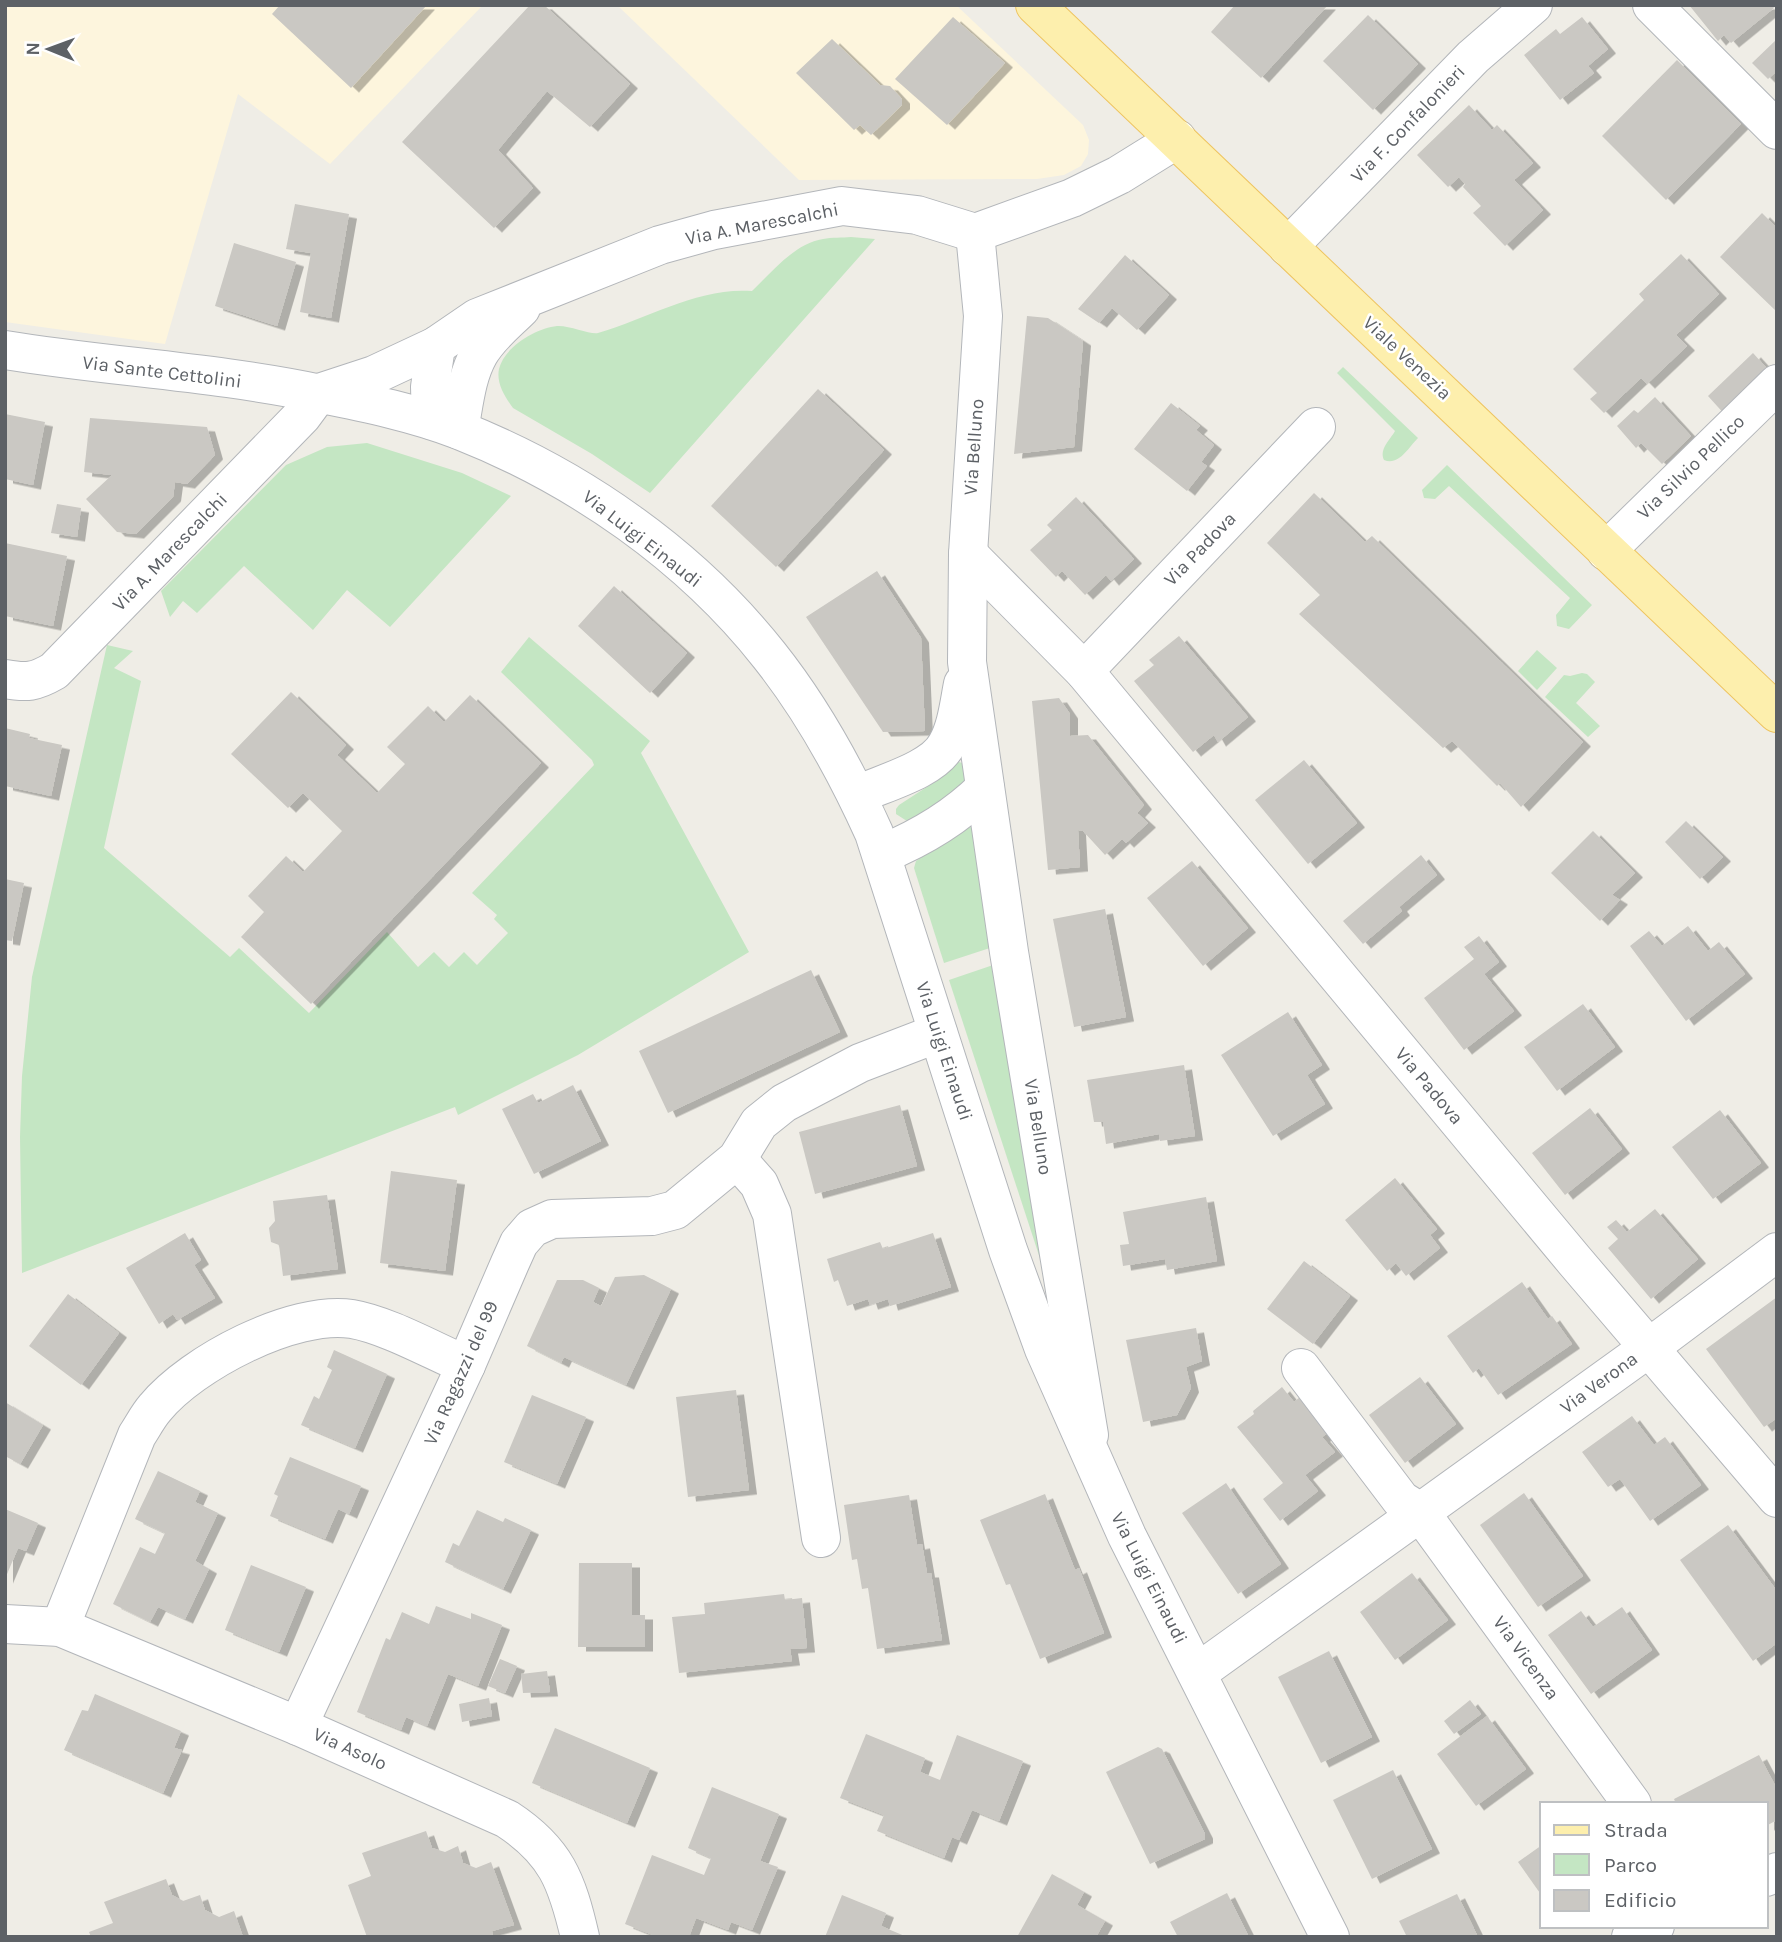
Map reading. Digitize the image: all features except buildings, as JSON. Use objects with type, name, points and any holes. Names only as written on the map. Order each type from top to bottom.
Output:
[{"type":"main road","name":"Viale Venezia","points":[[1035,5],[1777,713]]},
{"type":"street","name":"Via F. Confalonieri","points":[[1288,247],[1473,57],[1533,5]]},
{"type":"street","points":[[1652,5],[1777,130]]},
{"type":"street","points":[[975,233],[1072,198],[1119,175],[1177,139]]},
{"type":"street","name":"Via A. Marescalchi","points":[[445,425],[469,380],[479,354],[494,334],[534,297],[660,245],[713,230],[842,206],[917,215],[975,233]]},
{"type":"street","name":"Via Belluno","points":[[975,233],[983,316],[968,554],[967,662],[1009,952],[1094,1465]]},
{"type":"street","points":[[319,393],[374,375],[436,346],[477,318],[534,297]]},
{"type":"street","points":[[436,346],[430,387],[445,425]]},
{"type":"street","name":"Via Sante Cettolini","points":[[5,350],[319,393]]},
{"type":"street","name":"Via Silvio Pellico","points":[[1606,551],[1777,384]]},
{"type":"street","name":"Via A. Marescalchi","points":[[5,680],[37,681],[54,671],[302,416],[319,393]]},
{"type":"street","name":"Via Luigi Einaudi","points":[[319,393],[445,425],[528,460],[597,500],[682,565],[741,623],[769,654],[821,732],[857,795],[882,854],[1008,1250],[1044,1349],[1094,1465],[1330,1937]]},
{"type":"street","name":"Via Padova","points":[[1084,671],[1316,427]]},
{"type":"street","name":"Via Padova","points":[[968,554],[1084,671],[1574,1260],[1777,1497]]},
{"type":"street","name":"Via Belluno","points":[[857,795],[928,764],[947,745],[958,714],[967,662]]},
{"type":"street","points":[[882,854],[941,825],[985,788]]},
{"type":"street","name":"Via Ragazzi del 99","points":[[298,1726],[466,1365],[510,1263],[531,1228],[552,1219],[652,1216],[675,1210],[737,1159],[759,1123],[785,1103],[860,1063],[938,1033]]},
{"type":"street","points":[[737,1159],[759,1184],[772,1214],[821,1538]]},
{"type":"street","name":"Via Verona","points":[[1197,1673],[1650,1347],[1777,1252]]},
{"type":"street","points":[[60,1628],[137,1435],[155,1408],[198,1371],[276,1331],[302,1321],[329,1317],[354,1320],[380,1328],[466,1365]]},
{"type":"street","points":[[1301,1368],[1401,1500],[1420,1513]]},
{"type":"street","name":"Via Vicenza","points":[[1420,1513],[1631,1802]]},
{"type":"street","name":"Via Asolo","points":[[5,1624],[60,1628],[298,1726],[507,1819],[529,1834],[560,1872],[571,1898],[580,1937]]},
{"type":"street","points":[[1631,1937],[1651,1928]]},
{"type":"shaded area","points":[[5,5],[483,5],[330,164],[238,94],[165,344],[5,322]]},
{"type":"shaded area","points":[[617,5],[956,5],[1083,125],[1089,140],[1088,154],[1081,166],[1064,175],[1037,179],[799,180]]},
{"type":"green space","points":[[823,239],[875,239],[650,493],[592,454],[513,408],[502,390],[498,374],[507,353],[540,330],[562,326],[598,333],[693,299],[732,291],[752,291],[793,252],[803,246]]},
{"type":"green space","points":[[1343,367],[1418,438],[1399,458],[1384,460],[1384,448],[1395,431],[1337,373]]},
{"type":"green space","points":[[367,443],[462,473],[511,496],[390,627],[347,590],[313,630],[244,566],[197,613],[183,601],[170,617],[161,591],[286,465],[327,447]]},
{"type":"green space","points":[[1447,465],[1592,605],[1569,629],[1557,626],[1556,615],[1570,598],[1449,486],[1435,499],[1424,498],[1422,490]]},
{"type":"green space","points":[[529,637],[650,741],[641,753],[749,952],[578,1055],[458,1115],[455,1107],[22,1273],[22,1076],[32,977],[107,645],[133,651],[114,668],[141,681],[104,848],[230,957],[239,948],[309,1013],[387,932],[418,967],[434,952],[449,967],[464,952],[477,965],[508,933],[494,919],[497,915],[472,893],[594,765],[592,760],[501,672]]},
{"type":"green space","points":[[1537,650],[1557,668],[1537,690],[1518,671]]},
{"type":"green space","points":[[1582,673],[1595,682],[1576,703],[1600,726],[1588,737],[1545,697],[1564,675]]},
{"type":"green space","points":[[959,762],[965,764],[967,777],[963,788],[910,823],[896,814],[899,805]]},
{"type":"green space","points":[[973,826],[996,946],[944,963],[914,868],[916,861]]},
{"type":"green space","points":[[999,963],[1049,1286],[949,980]]}]
